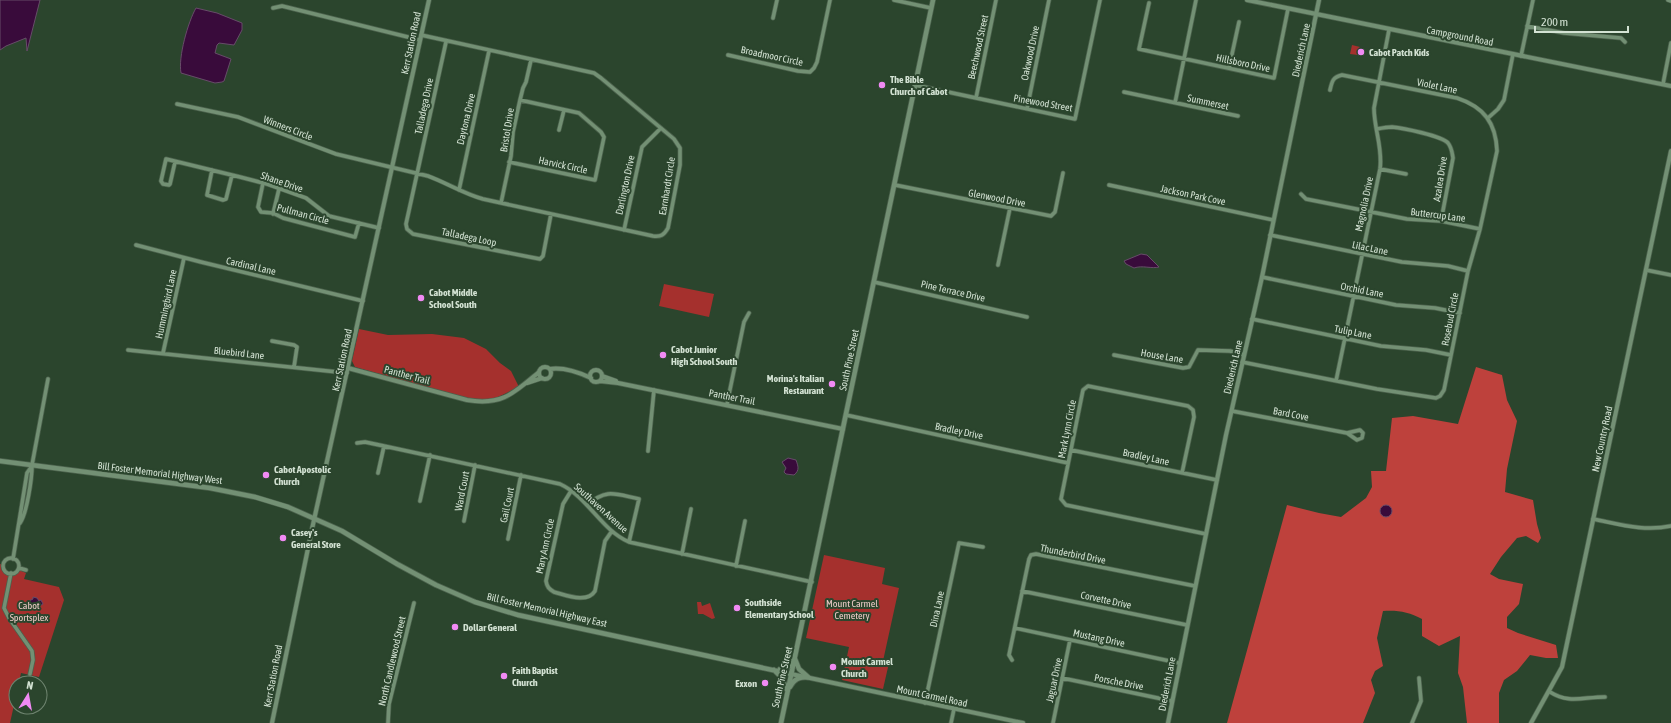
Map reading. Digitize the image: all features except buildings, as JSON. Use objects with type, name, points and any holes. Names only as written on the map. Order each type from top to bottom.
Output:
[{"type":"main road","name":"South Pine Street","points":[[781,723],[812,582],[933,0]]},
{"type":"main road","name":"Bill Foster Memorial Highway West","points":[[0,461],[231,491],[273,502],[315,518]]},
{"type":"main road","name":"Bill Foster Memorial Highway East","points":[[315,518],[342,531],[397,564],[436,585],[475,602],[518,614],[791,674]]},
{"type":"main road","points":[[774,670],[788,667],[795,659],[799,669],[808,677]]},
{"type":"main road","points":[[774,670],[784,681],[787,692]]},
{"type":"main road","points":[[787,692],[800,677],[808,677]]},
{"type":"street","name":"Kerr Station Road","points":[[272,723],[315,518],[429,0]]},
{"type":"street","points":[[773,18],[777,0]]},
{"type":"street","name":"Broadmoor Circle","points":[[728,55],[798,71],[810,72],[817,62],[830,0]]},
{"type":"street","points":[[894,0],[931,8]]},
{"type":"street","name":"Beechwood Street","points":[[976,98],[996,0]]},
{"type":"street","name":"Oakwood Drive","points":[[1027,109],[1049,0]]},
{"type":"street","name":"Pinewood Street","points":[[915,85],[1075,119],[1100,0]]},
{"type":"street","name":"Summerset","points":[[1175,103],[1196,0]]},
{"type":"street","name":"Campground Road","points":[[1247,0],[1671,86]]},
{"type":"street","name":"Diederich Lane","points":[[1168,723],[1217,480],[1262,277],[1319,0]]},
{"type":"street","points":[[1521,56],[1533,0]]},
{"type":"street","name":"Hillsboro Drive","points":[[1148,3],[1139,49],[1274,78],[1288,8]]},
{"type":"street","name":"Earnhardt Circle","points":[[273,8],[282,6],[420,38],[446,42],[594,73],[674,138],[680,148],[668,228],[664,235],[659,237],[466,194],[441,181],[392,167]]},
{"type":"street","points":[[1229,68],[1239,22]]},
{"type":"street","points":[[1527,26],[1568,33],[1621,38],[1625,42]]},
{"type":"street","name":"Magnolia Drive","points":[[1336,381],[1380,169],[1381,151],[1374,108],[1390,30]]},
{"type":"street","name":"Talladega Drive","points":[[418,174],[446,42]]},
{"type":"street","points":[[1663,84],[1671,43]]},
{"type":"street","name":"Daytona Drive","points":[[459,190],[490,51]]},
{"type":"street","points":[[1488,118],[1498,109],[1504,100],[1513,54]]},
{"type":"street","name":"Bristol Drive","points":[[501,203],[513,132],[531,60]]},
{"type":"street","name":"Violet Lane","points":[[1330,90],[1332,80],[1336,76],[1342,75],[1458,98],[1474,105],[1488,118]]},
{"type":"street","name":"Summerset","points":[[1124,92],[1238,116]]},
{"type":"street","name":"Harvick Circle","points":[[509,162],[594,180],[604,137],[603,134],[579,113],[520,100]]},
{"type":"street","name":"Winners Circle","points":[[177,104],[238,118],[336,154],[392,167]]},
{"type":"street","points":[[559,130],[564,110]]},
{"type":"street","name":"Rosebud Circle","points":[[1242,362],[1336,381],[1436,398],[1440,396],[1444,390],[1468,271],[1480,228],[1496,151],[1495,135],[1488,118]]},
{"type":"street","name":"Azalea Drive","points":[[1377,129],[1392,127],[1442,138],[1448,143],[1452,150],[1453,158],[1441,221]]},
{"type":"street","name":"Darlington Drive","points":[[624,230],[642,147],[661,128]]},
{"type":"street","name":"New Country Road","points":[[1531,723],[1550,692],[1562,667],[1671,151]]},
{"type":"street","points":[[166,159],[175,162],[170,184],[163,184],[161,181],[166,159]]},
{"type":"street","name":"Shane Drive","points":[[175,162],[264,183],[306,198],[329,216],[379,228]]},
{"type":"street","points":[[1380,169],[1406,174]]},
{"type":"street","points":[[212,170],[207,193],[209,197],[223,200],[226,199],[232,175]]},
{"type":"street","name":"Glenwood Drive","points":[[895,185],[1052,216],[1055,212],[1064,173]]},
{"type":"street","name":"Talladega Loop","points":[[418,174],[406,224],[407,229],[413,234],[540,259],[543,256],[551,214]]},
{"type":"street","name":"Pullman Circle","points":[[264,183],[258,207],[261,212],[356,237],[359,223]]},
{"type":"street","name":"Jackson Park Cove","points":[[1109,185],[1273,220]]},
{"type":"street","points":[[273,214],[279,189]]},
{"type":"street","name":"Buttercup Lane","points":[[1301,194],[1306,199],[1407,219],[1441,221],[1480,228]]},
{"type":"street","points":[[998,265],[1010,208]]},
{"type":"street","name":"Lilac Lane","points":[[1270,235],[1402,262],[1448,266],[1468,271]]},
{"type":"street","name":"Cardinal Lane","points":[[136,245],[363,301]]},
{"type":"street","name":"Hummingbird Lane","points":[[163,354],[184,258]]},
{"type":"street","points":[[1646,270],[1671,275]]},
{"type":"street","name":"Orchid Lane","points":[[1262,277],[1396,305],[1435,308],[1460,313]]},
{"type":"street","name":"Pine Terrace Drive","points":[[874,282],[1027,317]]},
{"type":"street","points":[[728,404],[744,322],[749,313]]},
{"type":"street","name":"Tulip Lane","points":[[1252,319],[1382,346],[1426,350],[1451,355]]},
{"type":"street","points":[[272,341],[297,346],[294,367]]},
{"type":"street","name":"Bluebird Lane","points":[[128,350],[294,367],[348,370]]},
{"type":"street","name":"House Lane","points":[[1114,355],[1183,368],[1189,367],[1198,350],[1230,351],[1244,355]]},
{"type":"street","points":[[542,378],[539,372],[544,367],[551,371],[562,369],[591,375],[595,382],[601,379],[599,371],[596,370],[591,375]]},
{"type":"street","name":"Panther Trail","points":[[348,370],[482,403],[495,401],[511,394],[527,383],[539,372]]},
{"type":"street","name":"Panther Trail","points":[[527,383],[542,378],[547,378],[551,371]]},
{"type":"street","points":[[13,559],[20,522],[24,513],[27,499],[48,379]]},
{"type":"street","name":"Panther Trail","points":[[601,379],[728,404],[843,429]]},
{"type":"street","name":"Mark Lynn Circle","points":[[1182,473],[1194,417],[1193,410],[1188,406],[1088,386],[1083,390],[1061,499],[1066,505],[1206,534]]},
{"type":"street","points":[[648,451],[654,390]]},
{"type":"street","name":"Bard Cove","points":[[1232,411],[1347,433]]},
{"type":"street","name":"Bradley Drive","points":[[846,415],[1068,463]]},
{"type":"street","name":"Southaven Avenue","points":[[356,443],[365,442],[430,455],[560,484],[571,491],[587,505],[621,539],[682,554],[812,582]]},
{"type":"street","points":[[378,473],[384,446]]},
{"type":"street","name":"Bradley Lane","points":[[1071,450],[1217,480]]},
{"type":"street","points":[[420,501],[430,455]]},
{"type":"street","points":[[20,522],[19,514],[27,473],[32,465]]},
{"type":"street","name":"Ward Court","points":[[464,521],[475,465]]},
{"type":"street","name":"Gail Court","points":[[508,539],[521,475]]},
{"type":"street","name":"Mary Ann Circle","points":[[571,491],[563,504],[548,574],[546,584],[550,590],[583,598],[591,596],[594,591],[605,541],[612,531]]},
{"type":"street","points":[[587,505],[602,494],[639,499],[629,542]]},
{"type":"street","points":[[22,498],[27,499]]},
{"type":"street","points":[[682,554],[690,509]]},
{"type":"street","points":[[1593,519],[1642,528],[1654,529],[1671,526]]},
{"type":"street","points":[[736,566],[746,521]]},
{"type":"street","name":"Dina Lane","points":[[925,703],[959,543],[983,547]]},
{"type":"street","name":"Thunderbird Drive","points":[[1012,660],[1009,654],[1031,555],[1036,554],[1195,586]]},
{"type":"street","points":[[11,574],[6,572],[2,564],[8,559],[13,559]]},
{"type":"street","points":[[11,574],[15,573],[18,568],[17,562],[13,559]]},
{"type":"street","points":[[18,568],[26,570]]},
{"type":"street","points":[[11,574],[4,608],[9,618],[32,651],[33,660],[30,674]]},
{"type":"street","name":"Corvette Drive","points":[[1022,591],[1187,625]]},
{"type":"street","name":"North Candlewood Street","points":[[388,723],[389,704],[414,603]]},
{"type":"street","name":"Mustang Drive","points":[[1015,628],[1180,663]]},
{"type":"street","name":"Jaguar Drive","points":[[1053,723],[1070,640]]},
{"type":"street","name":"Mount Carmel Road","points":[[791,674],[1023,723]]},
{"type":"street","name":"Porsche Drive","points":[[1062,678],[1172,701]]},
{"type":"street","points":[[1412,723],[1421,702],[1419,678]]},
{"type":"street","points":[[1550,692],[1566,700],[1605,697]]},
{"type":"street","points":[[951,723],[954,709]]},
{"type":"green space","points":[[1352,45],[1360,47],[1358,55],[1350,54]]},
{"type":"green space","points":[[664,284],[714,294],[709,317],[659,306]]},
{"type":"green space","points":[[359,329],[388,335],[432,334],[464,338],[486,349],[500,363],[511,371],[519,387],[492,400],[472,400],[355,367],[352,361]]},
{"type":"green space","name":"Mount Carmel Cemetery","points":[[824,555],[885,568],[882,584],[899,588],[883,661],[889,663],[883,689],[842,680],[849,647],[806,638]]},
{"type":"green space","name":"Cabot Sportsplex","points":[[0,564],[4,565],[6,572],[13,574],[18,569],[26,573],[24,579],[59,587],[64,600],[40,675],[21,673],[21,675],[8,675],[8,715],[12,715],[10,723],[0,723]]},
{"type":"green space","points":[[697,602],[701,602],[702,606],[710,603],[715,618],[712,619],[703,614],[698,614]]},
{"type":"shaded area","points":[[0,0],[40,0],[27,51],[26,38],[0,50]]},
{"type":"shaded area","points":[[196,8],[217,13],[242,23],[242,30],[234,45],[219,43],[217,45],[215,53],[231,59],[224,81],[222,82],[215,83],[181,73],[180,66],[184,40]]},
{"type":"shaded area","points":[[1141,254],[1147,255],[1159,267],[1134,268],[1126,264],[1124,261]]},
{"type":"shaded area","points":[[1476,367],[1502,375],[1507,400],[1517,421],[1507,469],[1505,492],[1533,500],[1541,538],[1538,543],[1526,536],[1517,538],[1501,557],[1490,574],[1499,579],[1523,584],[1519,604],[1507,617],[1507,628],[1556,645],[1558,658],[1546,658],[1530,655],[1517,671],[1504,680],[1499,693],[1499,723],[1467,723],[1463,687],[1458,673],[1460,636],[1439,646],[1422,636],[1422,619],[1403,612],[1383,611],[1377,638],[1383,666],[1375,671],[1371,680],[1375,693],[1363,723],[1227,723],[1287,505],[1341,517],[1366,498],[1372,487],[1371,471],[1386,471],[1392,418],[1413,416],[1458,424]]},
{"type":"shaded area","points":[[788,458],[796,460],[798,470],[794,475],[786,474],[784,472],[786,468],[782,462]]},
{"type":"shaded area","points":[[1386,505],[1390,507],[1392,511],[1390,515],[1386,517],[1382,515],[1380,511],[1382,507]]},
{"type":"shaded area","points":[[33,597],[37,598],[39,601],[41,600],[43,604],[34,609],[29,601],[33,599]]},
{"type":"place","name":"Cabot Patch Kids","points":[[1361,52]]},
{"type":"place","name":"The Bible Church of Cabot","points":[[882,85]]},
{"type":"place","name":"Cabot Middle School South","points":[[421,298]]},
{"type":"place","name":"Cabot Junior High School South","points":[[663,355]]},
{"type":"place","name":"Morina's Italian Restaurant","points":[[832,384]]},
{"type":"place","name":"Cabot Apostolic Church","points":[[266,475]]},
{"type":"place","name":"Casey's General Store","points":[[283,538]]},
{"type":"place","name":"Southside Elementary School","points":[[737,608]]},
{"type":"place","name":"Dollar General","points":[[455,627]]},
{"type":"place","name":"Mount Carmel Church","points":[[833,667]]},
{"type":"place","name":"Faith Baptist Church","points":[[504,676]]},
{"type":"place","name":"Exxon","points":[[765,683]]}]
